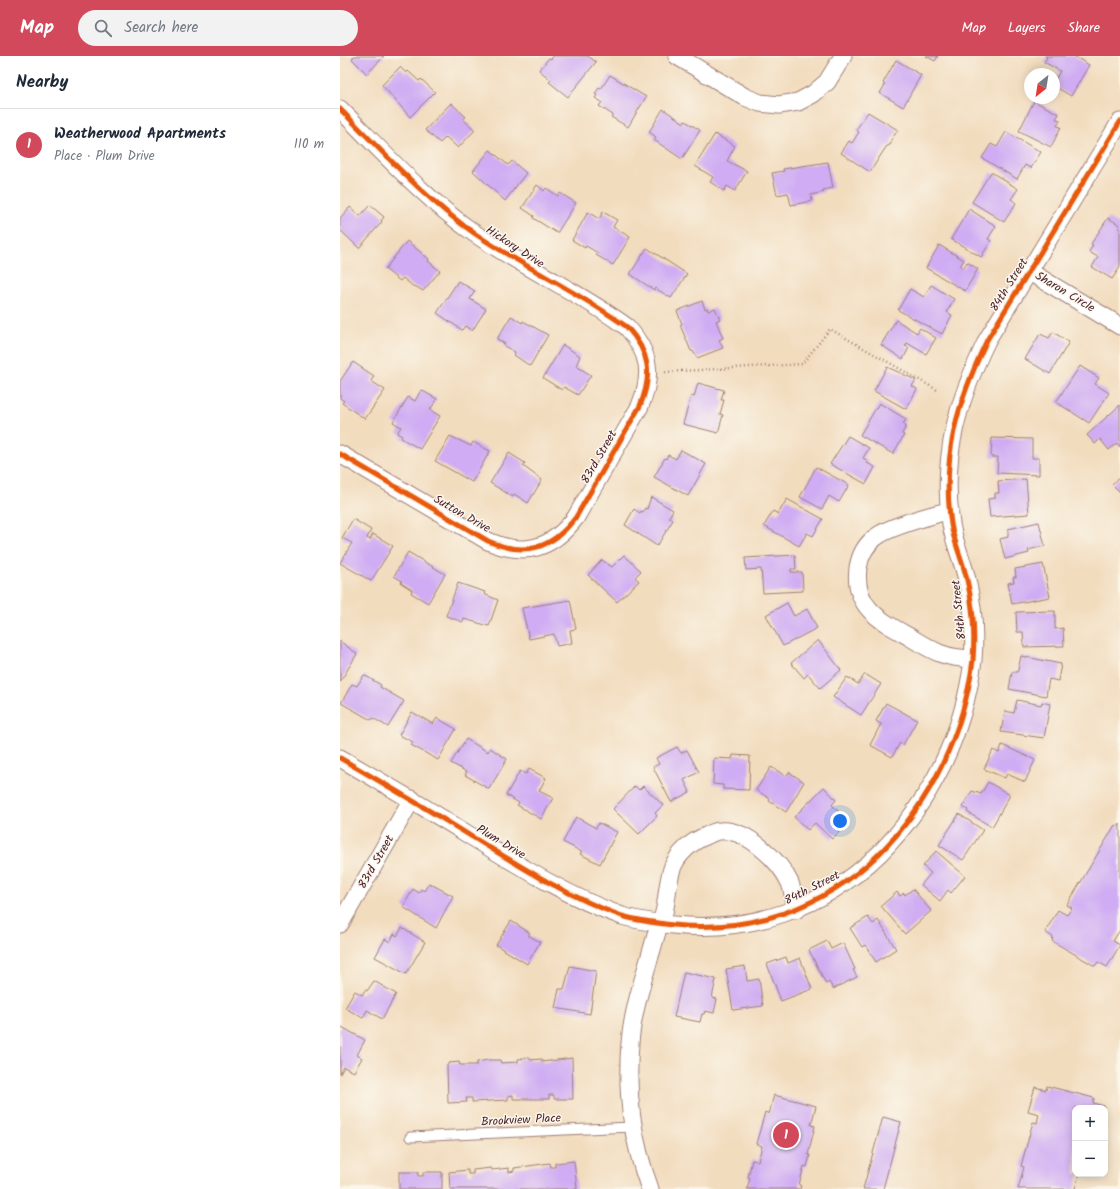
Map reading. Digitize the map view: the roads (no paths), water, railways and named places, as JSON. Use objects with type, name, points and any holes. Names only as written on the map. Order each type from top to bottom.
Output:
[{"type":"street","points":[[677,56],[745,97],[760,103],[779,105],[798,102],[813,94],[827,82],[843,56]]},
{"type":"street","name":"Hickory Drive","points":[[340,109],[428,196],[473,232],[515,260],[627,327],[638,339],[646,355],[648,373],[647,390],[640,406]]},
{"type":"street","name":"84th Street","points":[[796,910],[790,883],[772,858],[763,849],[744,836],[734,832],[720,831],[698,838],[684,850],[673,867],[661,923],[698,927],[747,924],[796,910],[841,886],[867,865],[891,842],[912,816],[933,783],[955,735],[967,696],[973,659],[974,630],[968,581],[951,526],[948,467],[957,413],[970,376],[987,340],[1030,272],[1120,122]]},
{"type":"street","name":"Sharon Circle","points":[[1030,272],[1120,326]]},
{"type":"street","name":"83rd Street","points":[[576,518],[640,406]]},
{"type":"street","name":"Sutton Drive","points":[[340,454],[482,537],[503,547],[521,550],[538,547],[554,540],[567,530],[576,518]]},
{"type":"street","name":"84th Street","points":[[950,510],[889,530],[876,536],[866,546],[860,558],[857,576],[860,592],[864,602],[874,615],[888,625],[939,654],[953,658],[973,659]]},
{"type":"street","name":"Plum Drive","points":[[340,758],[518,865],[571,894],[622,916],[661,923]]},
{"type":"street","name":"83rd Street","points":[[340,924],[412,800]]},
{"type":"street","points":[[650,1189],[640,1163],[632,1127],[629,1103],[630,1042],[635,1012],[661,923]]},
{"type":"lane","name":"Brookview Place","points":[[410,1137],[632,1127]]},
{"type":"place","name":"Weatherwood Apartments","points":[[786,1135]]}]
